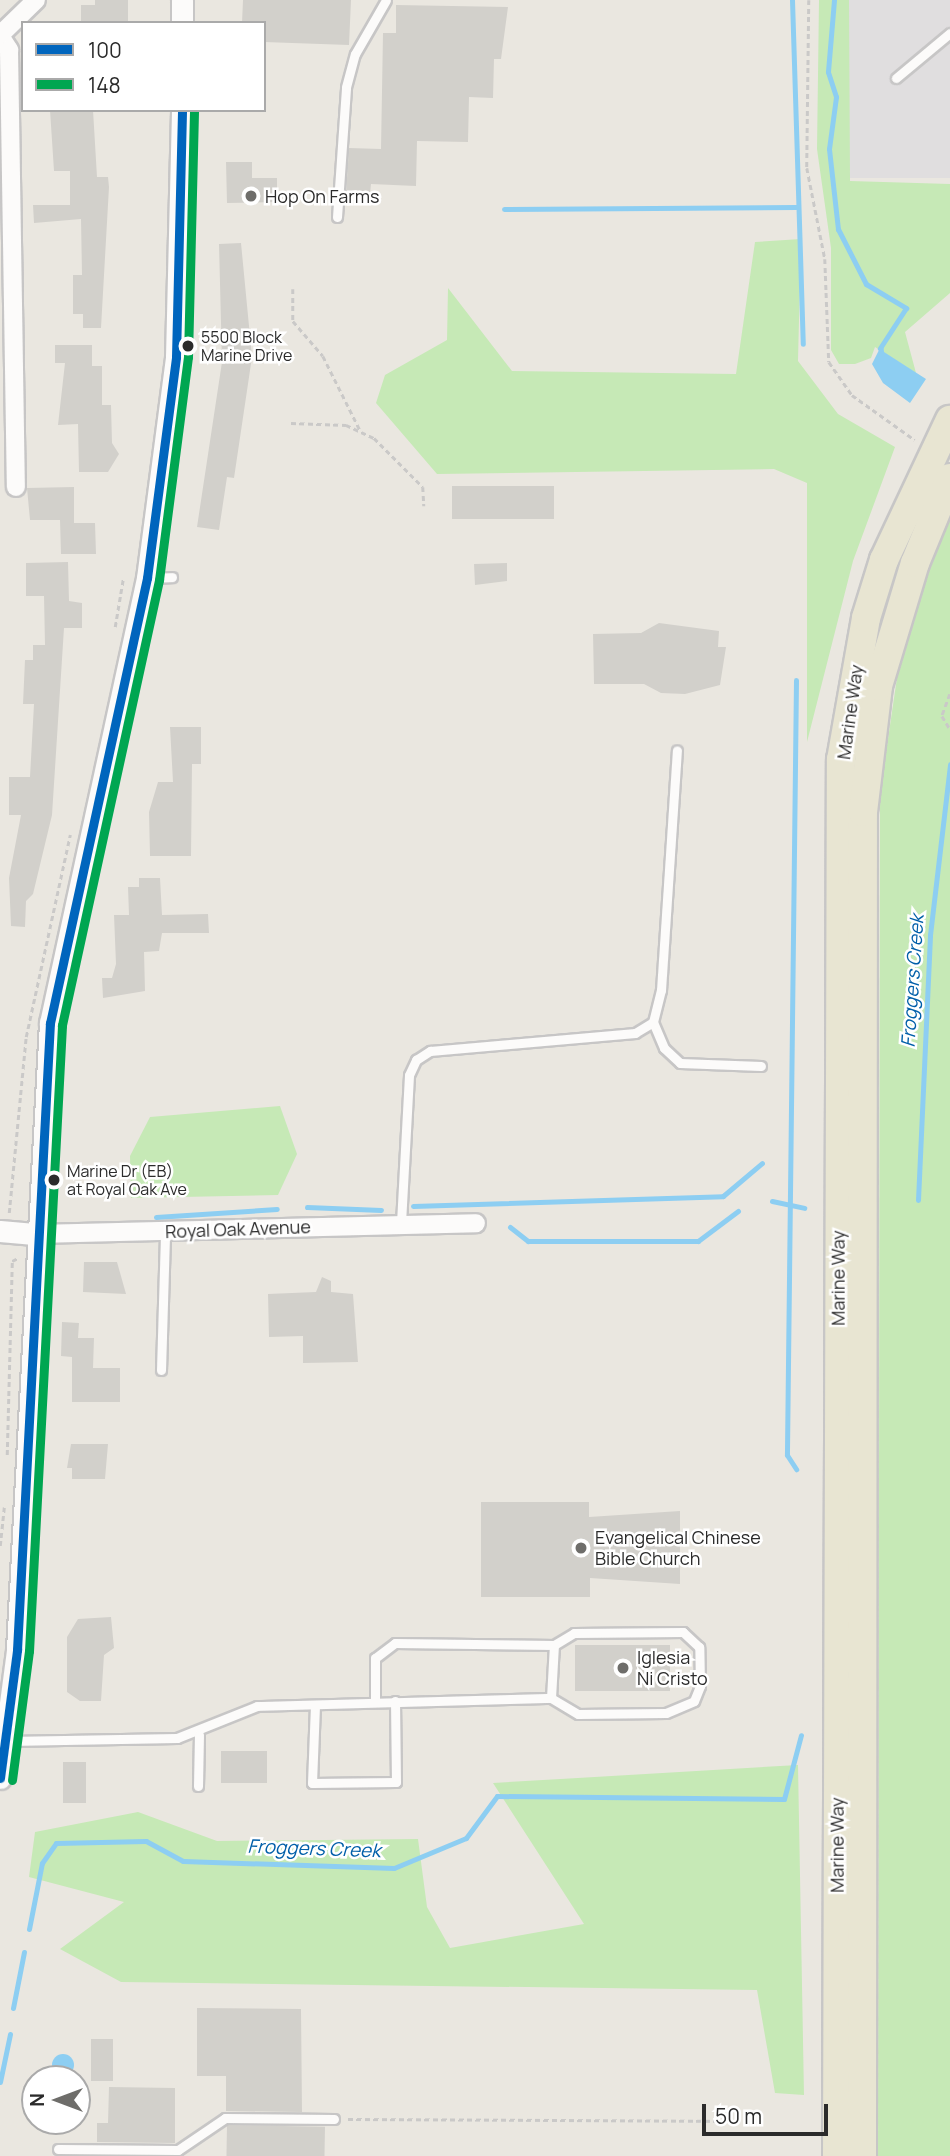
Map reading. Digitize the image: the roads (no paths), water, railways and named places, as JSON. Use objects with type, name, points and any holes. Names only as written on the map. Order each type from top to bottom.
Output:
[{"type":"main road","name":"Marine Way","points":[[837,2156],[841,760],[866,618],[932,452],[950,420]]},
{"type":"main road","name":"Marine Way","points":[[862,2156],[863,812],[878,686],[915,562],[950,478]]},
{"type":"street","points":[[16,487],[9,50],[0,36],[36,0]]},
{"type":"street","points":[[182,0],[182,21]]},
{"type":"street","points":[[0,1778],[8,1741],[37,1234],[42,1097],[58,971],[119,727],[147,578],[176,356],[182,112]]},
{"type":"street","name":"Royal Oak Avenue","points":[[0,1231],[37,1234],[164,1232],[401,1223],[476,1223]]},
{"type":"lane","points":[[337,217],[346,87],[355,54],[386,0]]},
{"type":"lane","points":[[896,78],[950,33]]},
{"type":"lane","points":[[147,578],[172,577]]},
{"type":"lane","points":[[677,751],[661,990],[653,1022],[664,1048],[680,1063],[761,1066]]},
{"type":"lane","points":[[401,1223],[409,1075],[416,1060],[430,1051],[635,1033],[653,1022]]},
{"type":"lane","points":[[161,1370],[164,1232]]},
{"type":"lane","points":[[8,1741],[199,1735],[244,1710],[375,1701],[551,1698],[578,1714],[666,1713],[694,1701],[699,1686],[699,1647],[683,1632],[574,1633],[554,1645],[395,1643],[375,1658],[375,1701]]},
{"type":"lane","points":[[551,1698],[554,1645]]},
{"type":"lane","points":[[314,1705],[312,1783],[396,1782],[396,1701]]},
{"type":"lane","points":[[198,1786],[199,1735]]},
{"type":"lane","points":[[58,2149],[178,2150],[225,2118],[334,2119]]},
{"type":"water","points":[[883,342],[884,352],[926,379],[910,403],[883,383],[872,364]]},
{"type":"water","points":[[63,2054],[71,2057],[74,2065],[52,2065],[55,2057]]},
{"type":"waterway","points":[[792,0],[803,344]]},
{"type":"waterway","points":[[834,0],[828,72],[836,97],[829,149],[838,229],[866,284],[906,308],[880,348]]},
{"type":"waterway","points":[[504,209],[796,207]]},
{"type":"waterway","points":[[796,680],[787,1455],[796,1469]]},
{"type":"waterway","name":"Froggers Creek","points":[[918,1200],[930,935],[950,764]]},
{"type":"waterway","points":[[413,1206],[723,1196],[762,1163]]},
{"type":"waterway","name":"Froggers Creek","points":[[772,1201],[804,1208]]},
{"type":"waterway","points":[[307,1207],[381,1210]]},
{"type":"waterway","points":[[156,1217],[277,1209]]},
{"type":"waterway","points":[[510,1227],[528,1241],[698,1241],[738,1211]]},
{"type":"waterway","name":"Froggers Creek","points":[[29,1929],[42,1863],[56,1843],[146,1841],[183,1861],[394,1868],[466,1838],[497,1796],[784,1799],[801,1735]]},
{"type":"waterway","points":[[13,2008],[24,1952]]},
{"type":"waterway","points":[[0,2082],[10,2034]]},
{"type":"place","name":"Hop On Farms","points":[[251,196]]},
{"type":"place","name":"5500 Block Marine Drive","points":[[188,346]]},
{"type":"place","name":"Marine Dr (EB) at Royal Oak Ave","points":[[54,1180]]},
{"type":"place","name":"Evangelical Chinese Bible Church","points":[[581,1548]]},
{"type":"place","name":"Iglesia Ni Cristo","points":[[623,1668]]}]
